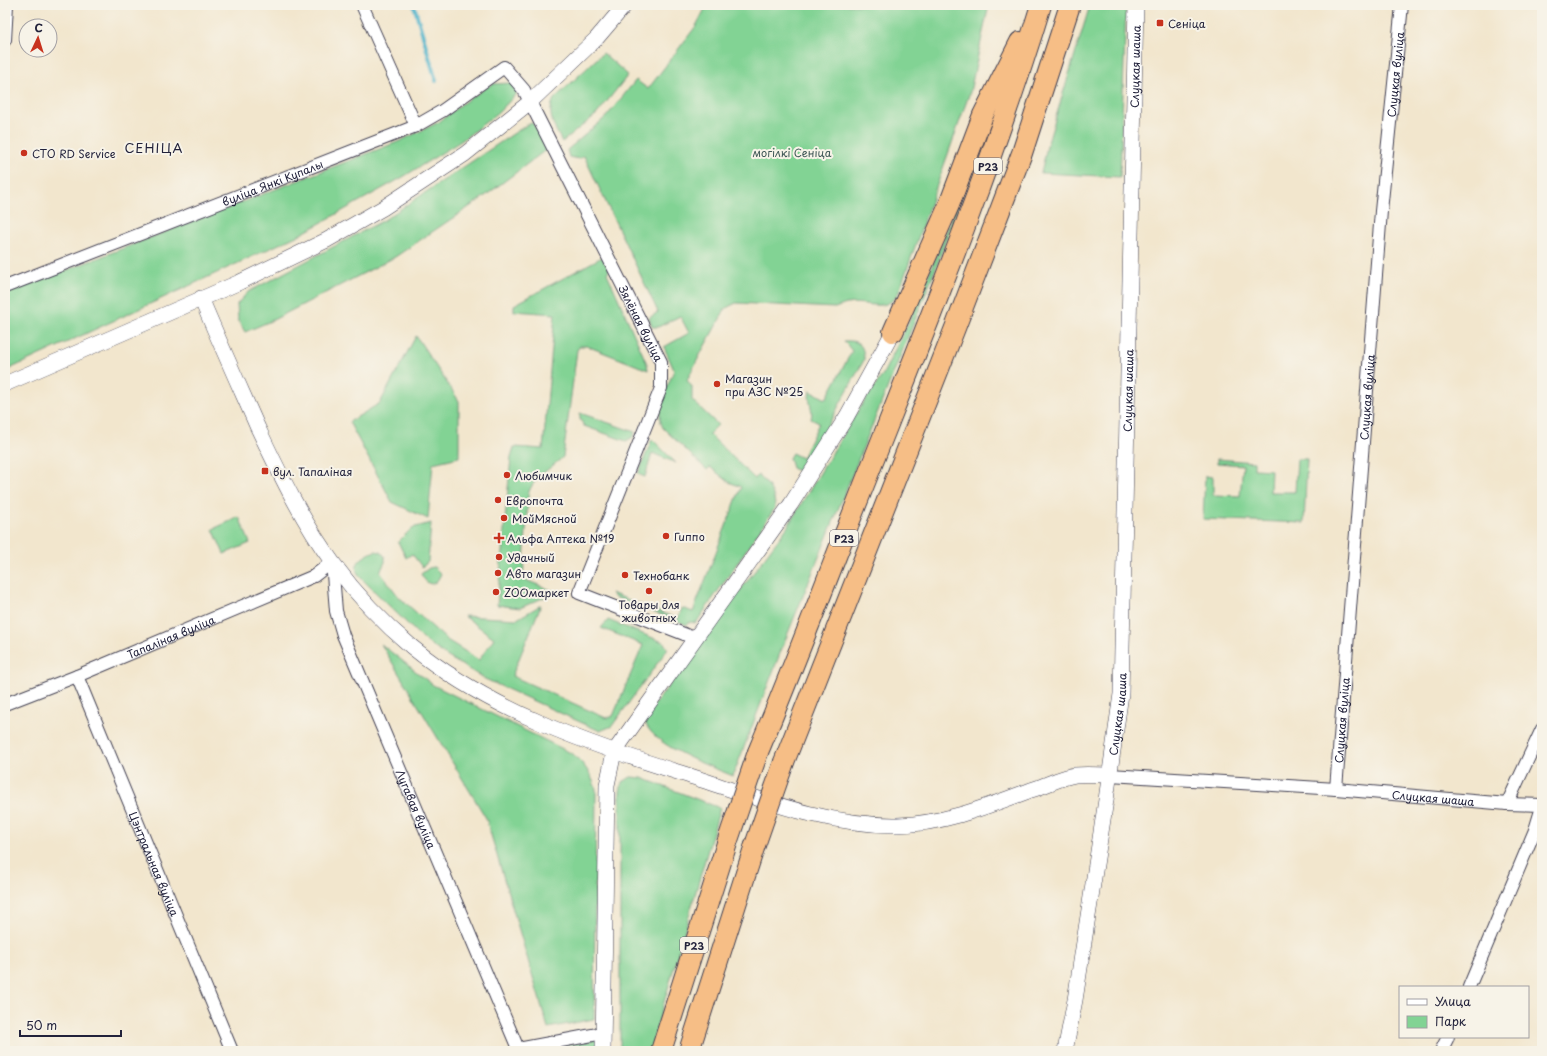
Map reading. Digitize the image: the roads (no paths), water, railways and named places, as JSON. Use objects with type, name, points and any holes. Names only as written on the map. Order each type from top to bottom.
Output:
[{"type":"highway","points":[[893,332],[949,205],[983,115],[1040,5]]},
{"type":"highway","name":"Р23","points":[[661,1051],[728,840],[758,752],[806,636],[987,171],[1021,71],[1040,5]]},
{"type":"highway","name":"Р23","points":[[689,1051],[754,848],[784,762],[955,328],[1022,153],[1060,41],[1070,5]]},
{"type":"street","points":[[5,40],[7,5]]},
{"type":"street","points":[[362,5],[416,126]]},
{"type":"street","points":[[5,384],[240,282],[327,240],[383,208],[465,154],[530,102],[596,39],[625,5]]},
{"type":"street","name":"Слуцкая шаша","points":[[1065,1051],[1075,1000],[1121,694],[1136,5]]},
{"type":"street","name":"Слуцкая вуліца","points":[[1336,789],[1381,211],[1402,5]]},
{"type":"street","name":"вуліца Янкі Купалы","points":[[5,287],[416,126],[442,112],[504,67],[524,90],[530,102]]},
{"type":"street","name":"Зялёная вуліца","points":[[530,102],[661,362],[661,388],[578,593],[684,634],[695,640]]},
{"type":"street","points":[[201,298],[276,466],[302,513],[332,562],[388,625],[438,666],[485,695],[537,720],[614,752],[802,812],[834,820],[865,824],[899,825],[932,822],[964,814],[1074,775],[1110,775]]},
{"type":"street","points":[[603,1051],[607,785],[614,752],[791,504],[847,416],[893,332]]},
{"type":"street","name":"Тапаліная вуліца","points":[[5,704],[77,676],[314,576],[332,562]]},
{"type":"street","name":"Лугавая вуліца","points":[[332,562],[336,611],[343,635],[519,1050]]},
{"type":"street","name":"Цэнтральная вуліца","points":[[77,676],[232,1051]]},
{"type":"street","points":[[1507,804],[1542,729]]},
{"type":"street","name":"Слуцкая шаша","points":[[1110,775],[1336,789],[1542,806],[1535,830],[1469,986]]},
{"type":"street","points":[[519,1050],[603,1033]]},
{"type":"street","points":[[1441,1051],[1448,1038]]},
{"type":"waterway","points":[[414,5],[436,81]]},
{"type":"place","name":"Сеніца","points":[[1160,23]]},
{"type":"place","name":"СТО RD Service","points":[[24,153]]},
{"type":"place","name":"Магазин при АЗС №25","points":[[717,384]]},
{"type":"place","name":"вул. Тапаліная","points":[[265,471]]},
{"type":"place","name":"Любимчик","points":[[507,475]]},
{"type":"place","name":"Европочта","points":[[498,500]]},
{"type":"place","name":"МойМясной","points":[[504,518]]},
{"type":"place","name":"Гиппо","points":[[666,536]]},
{"type":"place","name":"Альфа Аптека №19","points":[[499,538]]},
{"type":"place","name":"Удачный","points":[[499,557]]},
{"type":"place","name":"Авто магазин","points":[[498,573]]},
{"type":"place","name":"Технобанк","points":[[625,575]]},
{"type":"place","name":"Товары для животных","points":[[649,591]]},
{"type":"place","name":"ZOOмаркет","points":[[496,592]]},
{"type":"district","name":"СЕНІЦА","points":[[154,147]]},
{"type":"park label","name":"могілкі Сеніца","points":[[792,152]]}]
